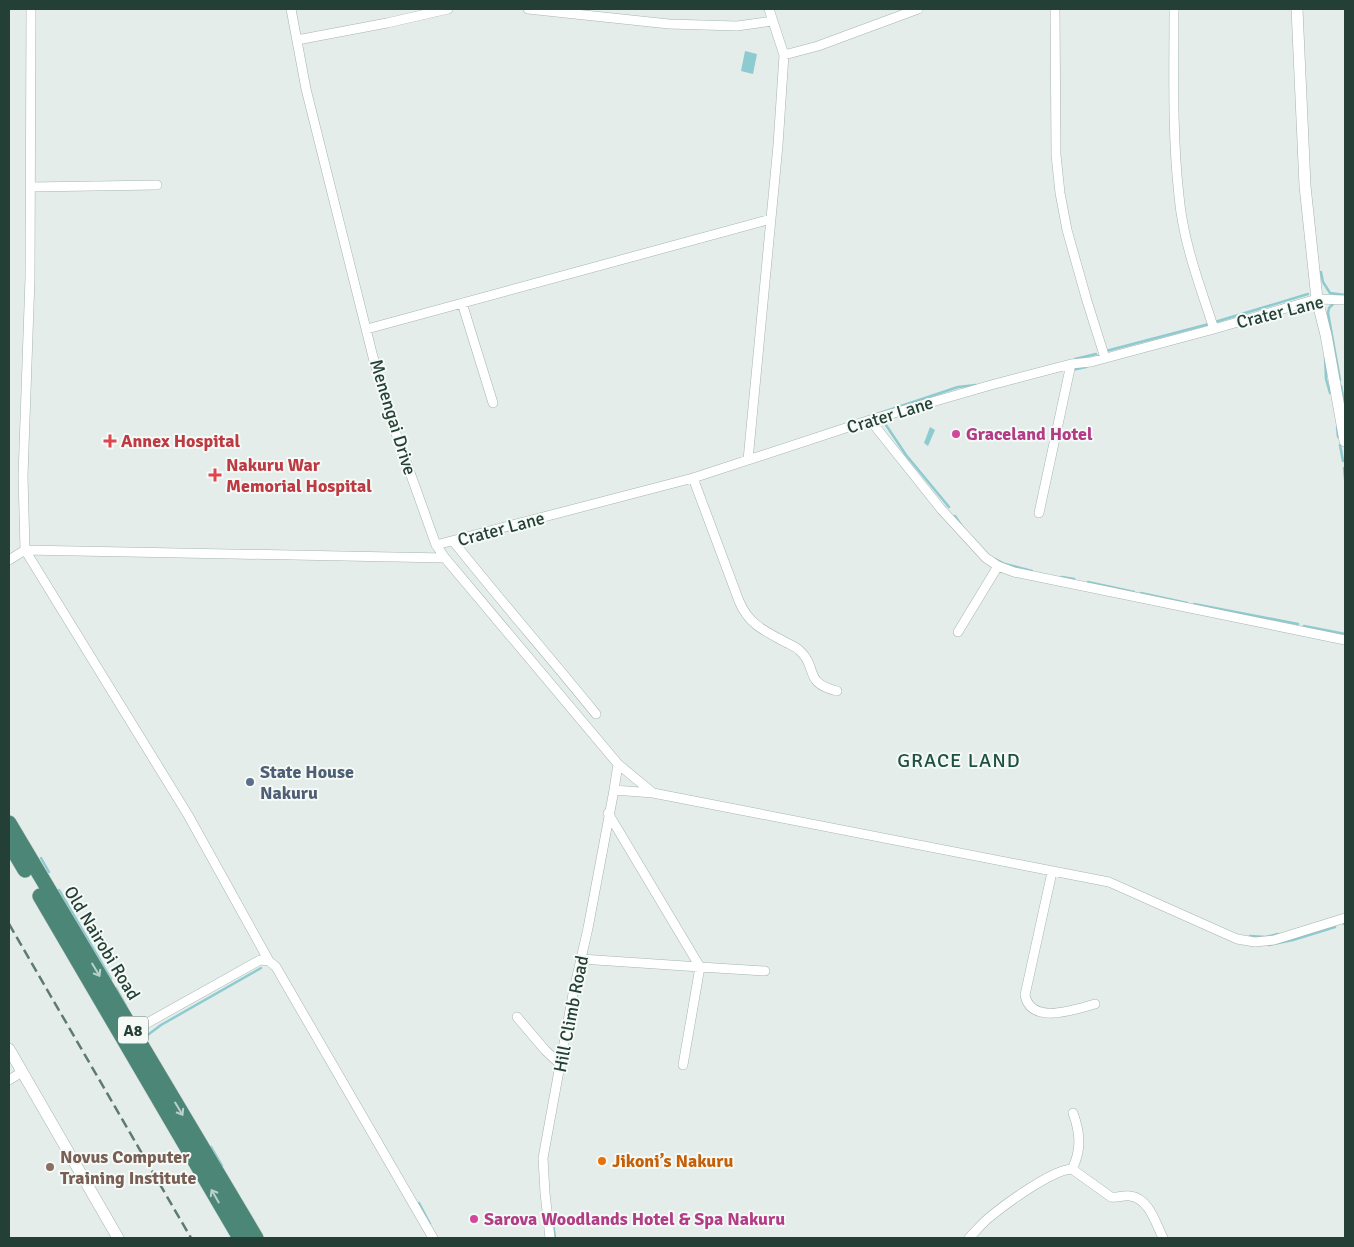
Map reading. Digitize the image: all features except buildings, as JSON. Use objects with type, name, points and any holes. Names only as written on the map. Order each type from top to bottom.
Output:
[{"type":"highway","name":"Old Nairobi Road","points":[[9,823],[256,1238]]},
{"type":"highway","name":"Old Nairobi Road","points":[[9,843],[240,1238]]},
{"type":"street","points":[[31,9],[30,278],[22,476],[25,550],[188,815],[269,961],[276,967],[433,1238]]},
{"type":"street","name":"Menengai Drive","points":[[291,9],[306,89],[367,329],[393,425],[436,545],[444,558],[618,764],[652,793]]},
{"type":"street","points":[[298,40],[448,9]]},
{"type":"street","points":[[528,9],[668,24],[737,26],[773,21]]},
{"type":"street","points":[[748,460],[778,145],[784,55],[768,9]]},
{"type":"street","points":[[784,55],[818,46],[907,11],[918,9]]},
{"type":"street","points":[[1055,9],[1056,146],[1060,192],[1067,230],[1105,358]]},
{"type":"street","points":[[1174,9],[1175,117],[1179,196],[1190,251],[1214,329]]},
{"type":"street","points":[[1297,9],[1306,186],[1317,299],[1330,353],[1345,441]]},
{"type":"street","points":[[31,187],[157,186]]},
{"type":"street","points":[[367,329],[771,219]]},
{"type":"street","name":"Crater Lane","points":[[436,545],[693,478],[870,420],[991,385],[1072,364],[1091,362],[1317,299],[1345,300]]},
{"type":"street","points":[[462,303],[493,403]]},
{"type":"street","points":[[1040,513],[1072,364]]},
{"type":"street","points":[[870,420],[942,509],[986,558],[998,566],[1014,572],[1345,640]]},
{"type":"street","points":[[693,478],[742,608],[748,619],[800,650],[806,658],[813,678],[820,686],[837,691]]},
{"type":"street","points":[[453,542],[596,714]]},
{"type":"street","points":[[9,560],[25,550],[444,558]]},
{"type":"street","points":[[958,632],[998,566]]},
{"type":"street","name":"Hill Climb Road","points":[[550,1238],[543,1162],[572,994],[618,764]]},
{"type":"street","points":[[614,790],[652,793],[1110,882],[1237,939],[1255,942],[1274,940],[1345,918]]},
{"type":"street","points":[[608,813],[700,967],[683,1065]]},
{"type":"street","points":[[1052,872],[1025,995],[1026,1001],[1034,1008],[1051,1014],[1059,1014],[1095,1004]]},
{"type":"street","points":[[580,959],[765,971]]},
{"type":"street","points":[[133,1031],[260,960],[269,961]]},
{"type":"street","points":[[517,1017],[545,1050],[561,1065]]},
{"type":"street","points":[[9,1049],[118,1238]]},
{"type":"street","points":[[9,1080],[22,1072]]},
{"type":"street","points":[[1072,1169],[1076,1160],[1080,1136],[1073,1113]]},
{"type":"street","points":[[969,1238],[990,1216],[1030,1188],[1065,1169],[1072,1169],[1116,1198],[1128,1195],[1138,1197],[1149,1209],[1163,1238]]},
{"type":"water","points":[[745,51],[757,54],[753,74],[741,71]]},
{"type":"water","points":[[930,427],[935,430],[928,446],[924,443]]},
{"type":"waterway","points":[[1321,272],[1323,282],[1330,293],[1345,295]]},
{"type":"waterway","points":[[1215,322],[1308,294]]},
{"type":"waterway","points":[[1334,303],[1329,308],[1328,313],[1340,380]]},
{"type":"waterway","points":[[1294,310],[1316,308]]},
{"type":"waterway","points":[[1106,351],[1209,324]]},
{"type":"waterway","points":[[1075,359],[1096,354]]},
{"type":"waterway","points":[[1325,357],[1326,379],[1330,393]]},
{"type":"waterway","points":[[1072,370],[1086,367]]},
{"type":"waterway","points":[[874,415],[958,387],[976,385]]},
{"type":"waterway","points":[[1341,386],[1345,406]]},
{"type":"waterway","points":[[886,425],[906,455],[949,507]]},
{"type":"waterway","points":[[1337,427],[1338,437]]},
{"type":"waterway","points":[[1340,445],[1343,461]]},
{"type":"waterway","points":[[1344,468],[1345,479]]},
{"type":"waterway","points":[[955,516],[961,525]]},
{"type":"waterway","points":[[995,559],[1005,564],[1032,571]]},
{"type":"waterway","points":[[1062,577],[1074,579]]},
{"type":"waterway","points":[[1088,582],[1134,592]]},
{"type":"waterway","points":[[1141,593],[1187,603]]},
{"type":"waterway","points":[[1194,604],[1298,624]]},
{"type":"waterway","points":[[1304,626],[1345,634]]},
{"type":"waterway","points":[[41,858],[49,872]]},
{"type":"waterway","points":[[59,890],[111,979]]},
{"type":"waterway","points":[[1269,945],[1335,927]]},
{"type":"waterway","points":[[1250,936],[1266,937],[1278,934]]},
{"type":"waterway","points":[[145,1038],[161,1025],[261,968]]},
{"type":"waterway","points":[[116,988],[126,1006]]},
{"type":"waterway","points":[[211,1147],[222,1166]]},
{"type":"waterway","points":[[419,1203],[430,1224]]},
{"type":"waterway","points":[[552,1215],[555,1238]]},
{"type":"railway","points":[[9,924],[191,1238]]},
{"type":"place","name":"Graceland Hotel","points":[[956,434]]},
{"type":"place","name":"Annex Hospital","points":[[110,441]]},
{"type":"place","name":"Nakuru War Memorial Hospital","points":[[215,475]]},
{"type":"place","name":"State House Nakuru","points":[[250,782]]},
{"type":"place","name":"Jikoni’s Nakuru","points":[[602,1161]]},
{"type":"place","name":"Novus Computer Training Institute","points":[[50,1167]]},
{"type":"place","name":"Sarova Woodlands Hotel & Spa Nakuru","points":[[474,1219]]},
{"type":"district","name":"GRACE LAND","points":[[959,760]]}]
